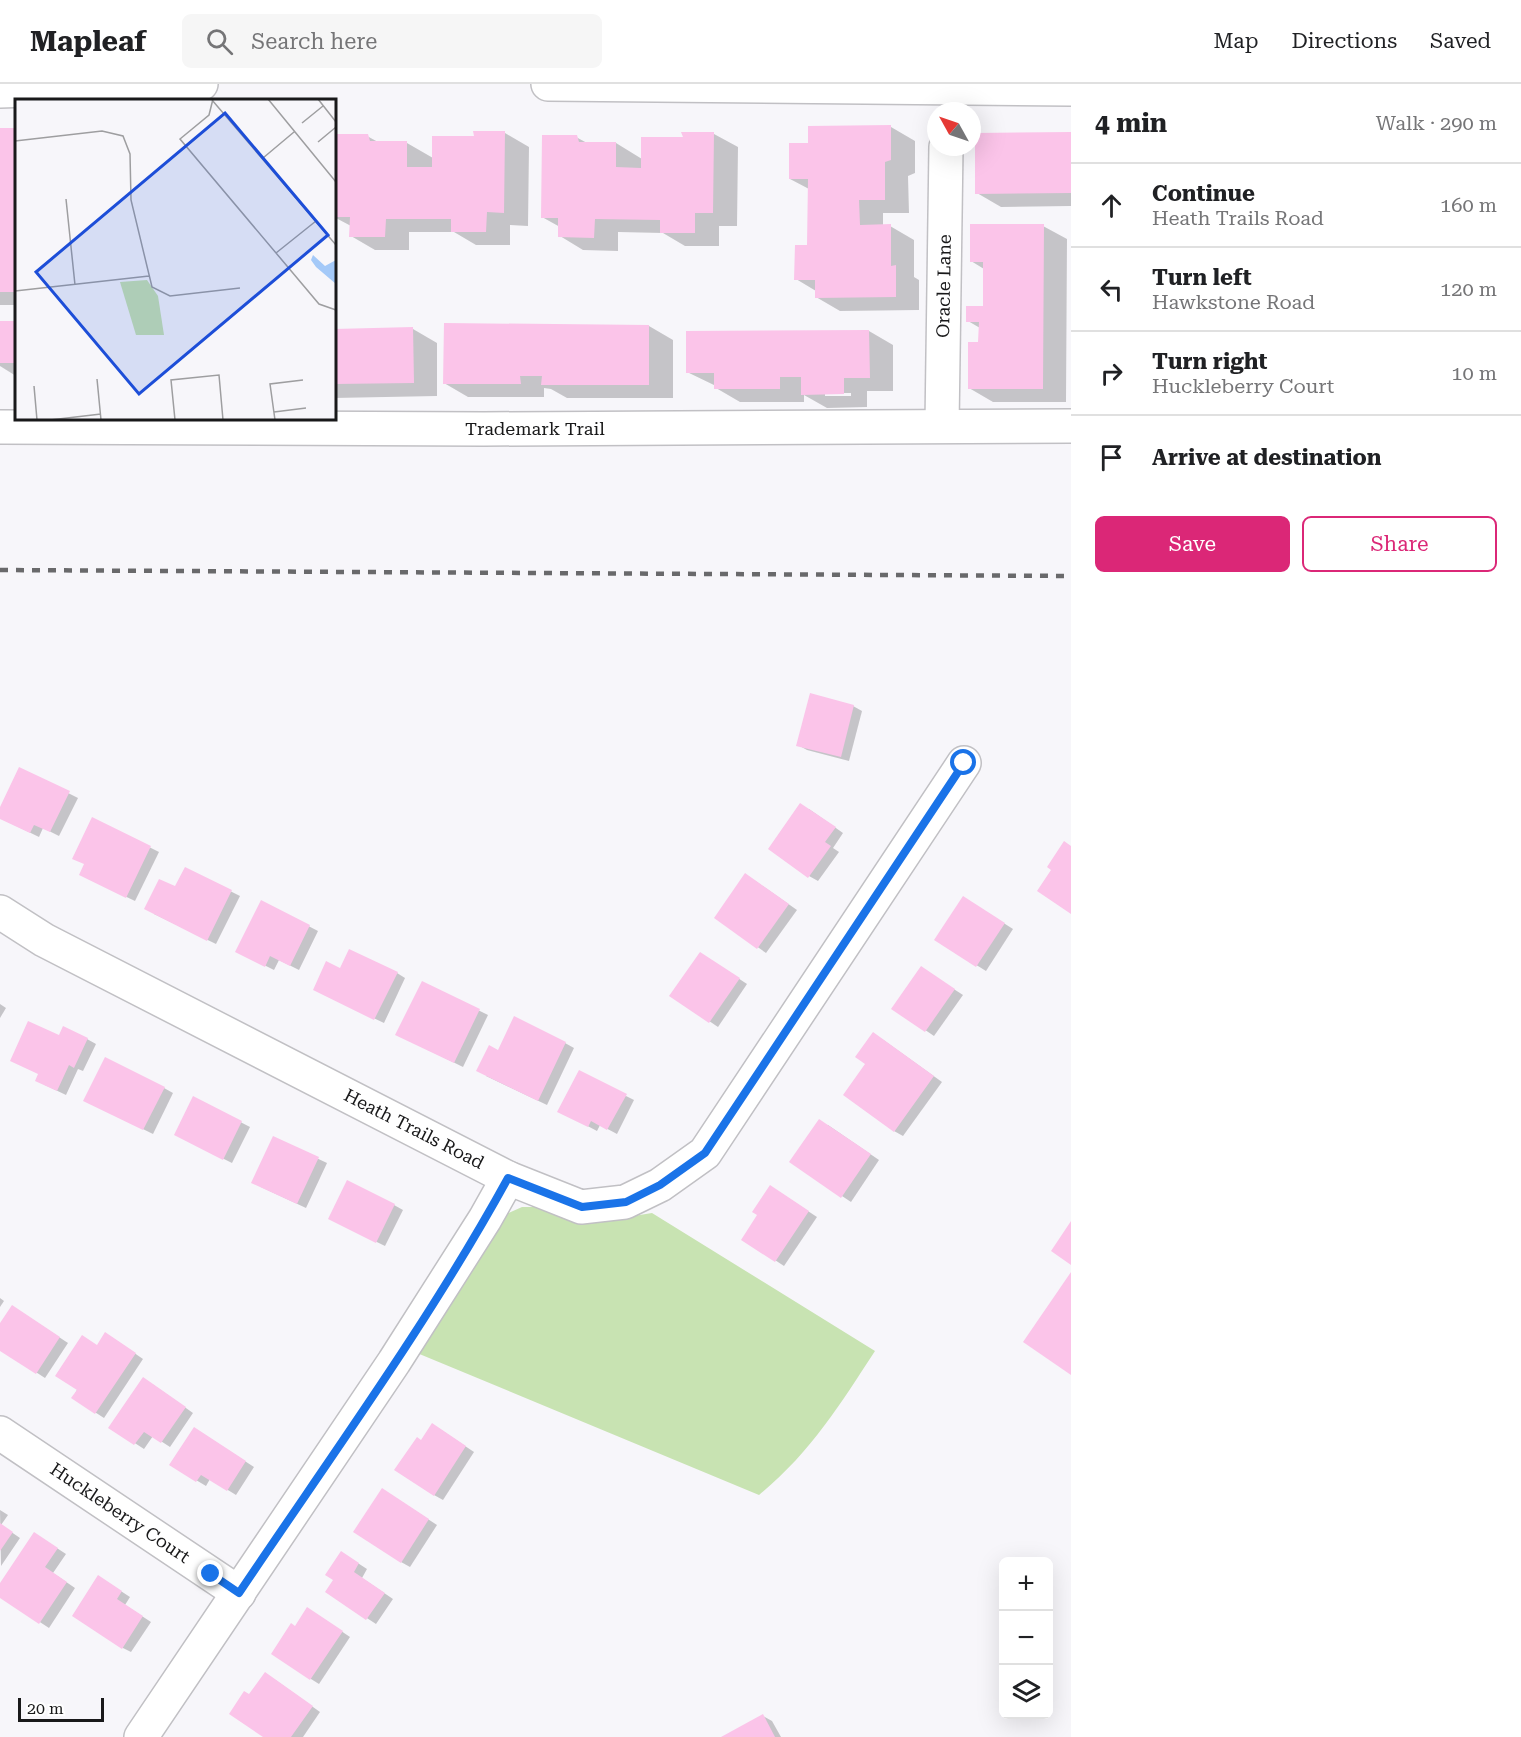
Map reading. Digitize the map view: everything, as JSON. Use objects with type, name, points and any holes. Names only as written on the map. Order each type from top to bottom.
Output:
[{"type":"street","points":[[0,91],[201,84]]},
{"type":"street","points":[[548,84],[946,99],[1071,89]]},
{"type":"street","name":"Oracle Lane","points":[[942,425],[946,156]]},
{"type":"street","name":"Trademark Trail","points":[[0,427],[496,429],[1071,426]]},
{"type":"street","name":"Heath Trails Road","points":[[0,912],[44,940],[508,1178],[582,1207],[626,1202],[660,1185],[705,1153],[964,763]]},
{"type":"street","points":[[141,1737],[394,1362],[485,1219],[508,1178]]},
{"type":"street","name":"Huckleberry Court","points":[[0,1433],[239,1593]]},
{"type":"green space","points":[[522,1207],[537,1207],[603,1221],[652,1213],[875,1351],[823,1428],[794,1462],[759,1495],[417,1353],[504,1215]]},
{"type":"building","points":[[891,125],[891,160],[885,162],[885,200],[859,200],[860,225],[891,224],[891,266],[896,265],[896,297],[815,298],[815,280],[794,280],[795,245],[807,245],[808,179],[789,179],[789,143],[808,143],[808,126]]},
{"type":"building","points":[[0,128],[15,128],[15,292],[0,292]]},
{"type":"building","points":[[473,131],[505,131],[504,213],[487,212],[486,232],[451,232],[451,219],[386,219],[385,237],[349,237],[350,217],[336,217],[336,134],[368,134],[370,141],[407,141],[407,167],[432,167],[432,136],[474,136]]},
{"type":"building","points":[[681,132],[714,132],[713,213],[695,213],[695,233],[660,233],[660,220],[595,219],[594,238],[558,237],[558,218],[541,218],[542,135],[577,135],[579,142],[616,142],[616,167],[641,168],[641,137],[683,137]]},
{"type":"building","points":[[1071,132],[1071,193],[975,194],[975,156],[981,156],[981,133]]},
{"type":"building","points":[[970,224],[1044,224],[1043,389],[968,389],[968,342],[978,342],[979,322],[966,322],[966,306],[983,306],[983,262],[970,262]]},
{"type":"building","points":[[0,321],[15,321],[15,363],[0,363]]},
{"type":"building","points":[[444,323],[649,325],[649,385],[541,385],[542,376],[520,376],[521,384],[443,384]]},
{"type":"building","points":[[413,327],[414,383],[336,384],[336,329]]},
{"type":"building","points":[[869,330],[870,378],[844,378],[844,394],[801,395],[801,377],[780,377],[780,389],[714,389],[714,373],[686,373],[686,331]]},
{"type":"building","points":[[810,693],[854,705],[841,757],[796,746]]},
{"type":"building","points":[[19,767],[70,791],[50,832],[34,825],[30,833],[0,819],[0,807]]},
{"type":"building","points":[[800,803],[836,827],[825,842],[831,846],[808,878],[768,849]]},
{"type":"building","points":[[92,817],[151,846],[126,898],[79,875],[84,864],[72,859]]},
{"type":"building","points":[[1064,841],[1071,846],[1071,914],[1037,891],[1051,870],[1047,867]]},
{"type":"building","points":[[185,867],[232,890],[207,941],[144,909],[159,879],[175,886]]},
{"type":"building","points":[[745,873],[789,904],[757,949],[714,918]]},
{"type":"building","points":[[963,896],[1005,923],[976,967],[934,940]]},
{"type":"building","points":[[261,900],[310,925],[290,966],[270,956],[265,967],[235,952]]},
{"type":"building","points":[[349,949],[398,972],[374,1020],[313,990],[326,961],[340,968]]},
{"type":"building","points":[[700,952],[740,978],[709,1023],[669,996]]},
{"type":"building","points":[[921,966],[955,989],[925,1032],[891,1009]]},
{"type":"building","points":[[422,981],[480,1009],[454,1063],[395,1035]]},
{"type":"building","points":[[514,1016],[566,1042],[538,1101],[476,1071],[489,1045],[498,1050]]},
{"type":"building","points":[[28,1021],[59,1035],[63,1026],[88,1038],[74,1068],[69,1065],[57,1091],[35,1081],[38,1074],[10,1061]]},
{"type":"building","points":[[873,1032],[934,1076],[894,1132],[843,1095],[865,1064],[855,1057]]},
{"type":"building","points":[[105,1057],[165,1087],[143,1130],[83,1101]]},
{"type":"building","points":[[579,1070],[627,1094],[607,1130],[591,1121],[588,1127],[557,1112]]},
{"type":"building","points":[[193,1096],[242,1121],[223,1160],[174,1135]]},
{"type":"building","points":[[819,1119],[871,1154],[841,1198],[789,1162]]},
{"type":"building","points":[[273,1136],[319,1157],[297,1204],[251,1183]]},
{"type":"building","points":[[347,1180],[395,1204],[376,1243],[328,1219]]},
{"type":"building","points":[[770,1185],[809,1211],[775,1262],[741,1240],[757,1215],[752,1212]]},
{"type":"building","points":[[1071,1221],[1071,1265],[1051,1251]]},
{"type":"building","points":[[1071,1272],[1071,1375],[1023,1342]]},
{"type":"building","points":[[12,1305],[60,1337],[36,1374],[0,1351],[0,1323]]},
{"type":"building","points":[[105,1332],[136,1353],[95,1414],[71,1398],[77,1390],[55,1376],[82,1335],[97,1345]]},
{"type":"building","points":[[143,1377],[186,1407],[161,1443],[144,1432],[134,1445],[108,1428]]},
{"type":"building","points":[[432,1423],[466,1446],[434,1496],[394,1470],[417,1437],[421,1440]]},
{"type":"building","points":[[194,1427],[246,1461],[227,1491],[201,1475],[196,1482],[169,1465]]},
{"type":"building","points":[[382,1488],[429,1519],[401,1563],[353,1532]]},
{"type":"building","points":[[0,1523],[13,1532],[0,1551]]},
{"type":"building","points":[[34,1532],[58,1548],[45,1567],[67,1582],[39,1624],[0,1598],[0,1583]]},
{"type":"building","points":[[341,1551],[359,1563],[354,1572],[385,1593],[366,1620],[325,1592],[333,1580],[325,1575]]},
{"type":"building","points":[[98,1575],[122,1591],[117,1599],[143,1616],[122,1649],[72,1616]]},
{"type":"building","points":[[307,1607],[343,1631],[310,1680],[271,1654],[291,1623],[295,1626]]},
{"type":"building","points":[[265,1672],[313,1706],[291,1737],[263,1737],[229,1714],[244,1691],[249,1694]]},
{"type":"building","points":[[763,1714],[775,1737],[721,1737]]},
{"type":"railway","points":[[0,570],[1071,576]]},
{"type":"route","points":[[211,1574],[239,1593],[394,1362],[485,1219],[508,1178],[582,1207],[626,1202],[660,1185],[705,1153],[964,763]]}]
